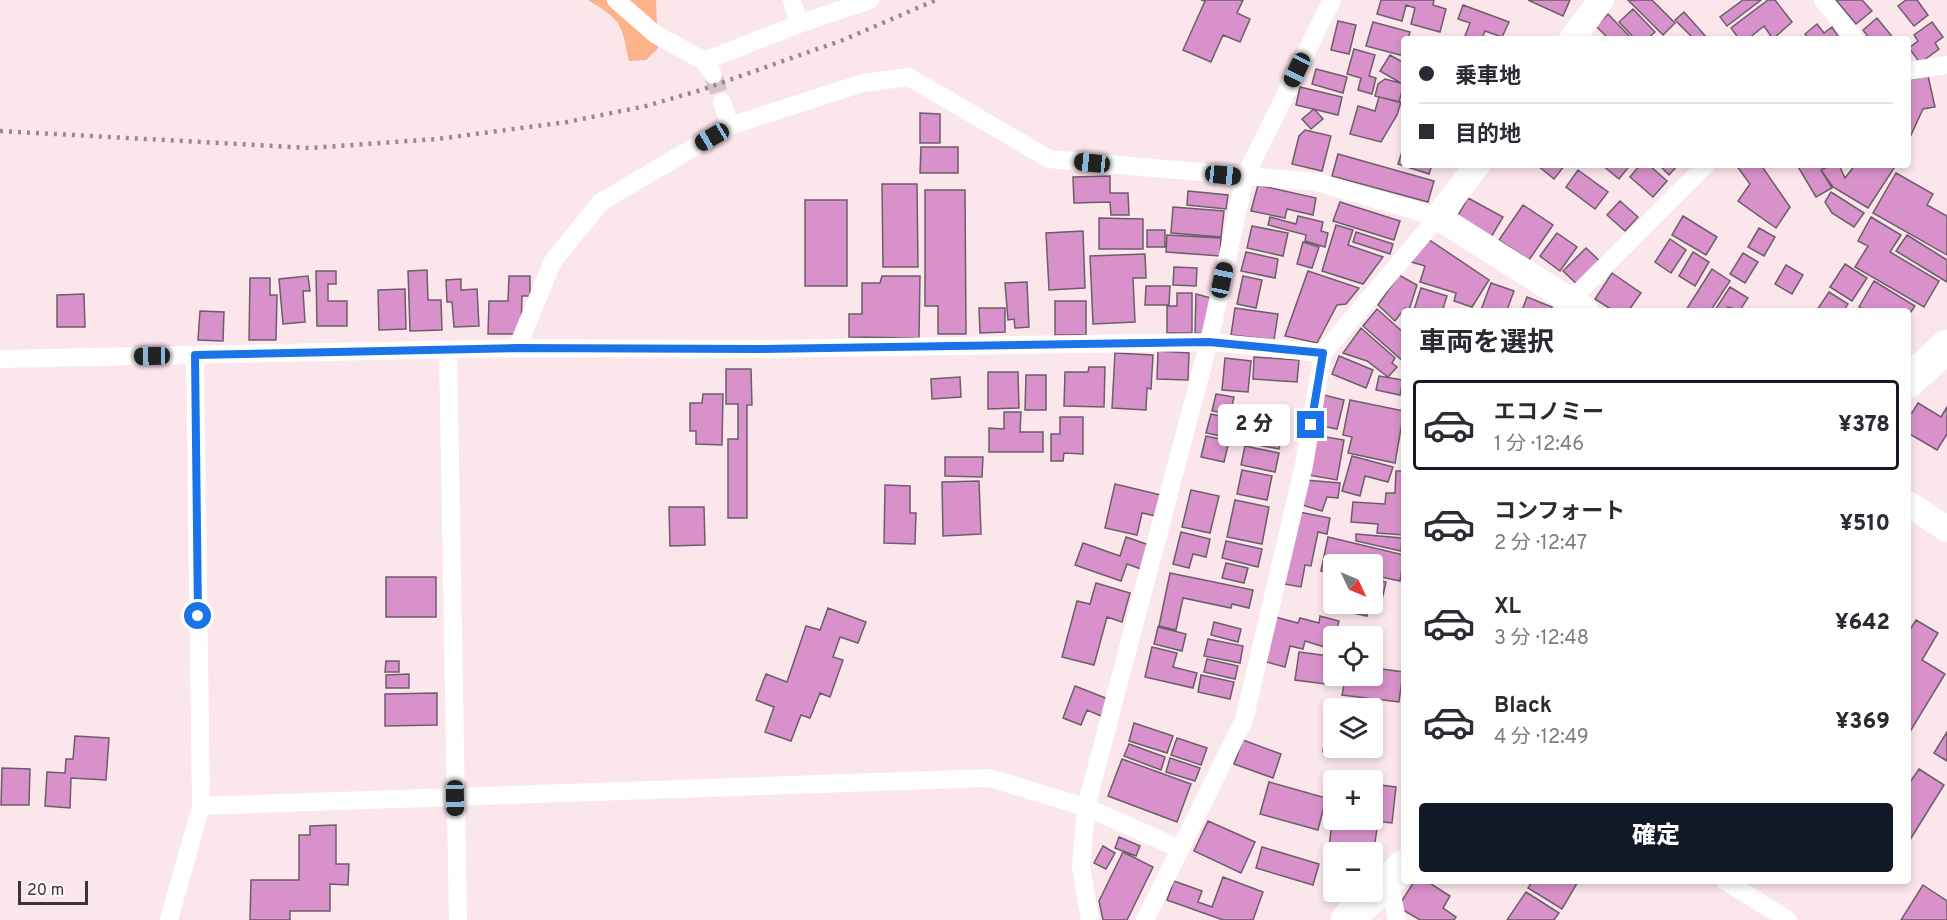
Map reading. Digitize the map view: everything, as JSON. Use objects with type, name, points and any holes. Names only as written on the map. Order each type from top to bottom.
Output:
[{"type":"highway","points":[[1911,379],[1947,346]]},
{"type":"highway","points":[[1347,920],[1396,873]]},
{"type":"main road","points":[[1574,36],[1601,0]]},
{"type":"main road","points":[[1475,168],[1438,217],[1577,306]]},
{"type":"main road","points":[[1911,506],[1947,529]]},
{"type":"street","points":[[616,0],[636,8],[655,34],[708,68],[799,24],[870,0]]},
{"type":"street","points":[[792,0],[799,24]]},
{"type":"street","points":[[1090,920],[1081,867],[1086,807],[1209,342],[1245,177],[1332,0]]},
{"type":"street","points":[[1823,0],[1853,36]]},
{"type":"street","points":[[1911,71],[1947,65]]},
{"type":"street","points":[[517,348],[553,261],[602,202],[730,126],[863,82],[909,77],[1048,159],[1317,183],[1438,217],[1323,353],[1304,465],[1244,720],[1145,920]]},
{"type":"street","points":[[722,102],[730,126]]},
{"type":"street","points":[[1577,306],[1703,168]]},
{"type":"street","points":[[0,359],[517,348],[759,349],[1209,342],[1323,353]]},
{"type":"street","points":[[448,349],[458,920]]},
{"type":"street","points":[[169,920],[201,806],[195,355]]},
{"type":"street","points":[[201,806],[989,778],[1086,807],[1180,849]]},
{"type":"street","points":[[1396,873],[1396,920]]},
{"type":"street","points":[[1730,884],[1788,920]]},
{"type":"shaded area","points":[[588,0],[656,0],[658,48],[646,60],[629,61],[624,38],[614,18]]},
{"type":"building","points":[[1201,0],[1243,0],[1237,13],[1250,19],[1240,42],[1223,35],[1211,62],[1183,50],[1205,1]]},
{"type":"building","points":[[1381,0],[1434,0],[1433,5],[1446,9],[1440,32],[1411,24],[1415,8],[1406,5],[1402,21],[1377,14]]},
{"type":"building","points":[[1528,0],[1570,0],[1563,16]]},
{"type":"building","points":[[1628,0],[1652,0],[1675,23],[1663,35]]},
{"type":"building","points":[[1743,0],[1761,0],[1727,26],[1720,17]]},
{"type":"building","points":[[1768,0],[1775,0],[1792,22],[1776,36],[1771,36],[1764,26],[1752,36],[1737,36],[1731,28]]},
{"type":"building","points":[[1836,0],[1862,0],[1872,11],[1856,24]]},
{"type":"building","points":[[1906,0],[1917,0],[1928,15],[1914,26],[1898,6]]},
{"type":"building","points":[[1463,5],[1509,22],[1502,36],[1485,31],[1483,36],[1465,36],[1470,23],[1458,19]]},
{"type":"building","points":[[1633,9],[1655,32],[1650,36],[1632,36],[1619,22]]},
{"type":"building","points":[[1684,12],[1705,36],[1691,36],[1675,20]]},
{"type":"building","points":[[1608,14],[1629,36],[1606,36],[1596,26]]},
{"type":"building","points":[[1877,18],[1892,36],[1868,36],[1863,30]]},
{"type":"building","points":[[1338,21],[1356,25],[1349,54],[1331,50]]},
{"type":"building","points":[[1373,22],[1410,32],[1409,36],[1401,36],[1401,55],[1366,46]]},
{"type":"building","points":[[1932,22],[1943,37],[1935,43],[1939,49],[1920,63],[1911,51],[1911,46],[1918,41],[1914,35]]},
{"type":"building","points":[[1817,24],[1824,33],[1832,27],[1838,36],[1807,36],[1805,34]]},
{"type":"building","points":[[1354,49],[1375,55],[1369,76],[1376,78],[1372,94],[1358,90],[1361,78],[1347,74]]},
{"type":"building","points":[[1390,55],[1401,61],[1401,83],[1380,71]]},
{"type":"building","points":[[1316,69],[1347,77],[1343,93],[1312,84]]},
{"type":"building","points":[[1928,76],[1935,107],[1923,109],[1911,135],[1911,79]]},
{"type":"building","points":[[1385,79],[1401,83],[1399,102],[1375,96],[1378,84]]},
{"type":"building","points":[[1300,87],[1342,97],[1338,115],[1296,105]]},
{"type":"building","points":[[1379,97],[1401,102],[1397,115],[1381,142],[1350,134],[1358,106],[1375,111]]},
{"type":"building","points":[[1314,109],[1323,119],[1311,129],[1302,119]]},
{"type":"building","points":[[920,113],[940,114],[940,143],[920,143]]},
{"type":"building","points":[[1305,130],[1331,136],[1322,171],[1292,164],[1299,136]]},
{"type":"building","points":[[921,147],[958,147],[958,173],[920,173]]},
{"type":"building","points":[[1338,154],[1434,181],[1428,202],[1332,176]]},
{"type":"building","points":[[1410,168],[1431,168],[1429,174]]},
{"type":"building","points":[[1541,168],[1563,168],[1554,179]]},
{"type":"building","points":[[1606,168],[1628,168],[1619,179]]},
{"type":"building","points":[[1638,168],[1652,168],[1667,181],[1653,197],[1630,177]]},
{"type":"building","points":[[1662,168],[1675,168],[1669,175]]},
{"type":"building","points":[[1738,168],[1763,168],[1790,207],[1776,228],[1738,201],[1750,184]]},
{"type":"building","points":[[1799,168],[1825,168],[1821,170],[1832,188],[1816,197]]},
{"type":"building","points":[[1840,168],[1845,178],[1853,168],[1894,168],[1868,208],[1833,187],[1821,170]]},
{"type":"building","points":[[1578,170],[1608,192],[1595,209],[1566,187]]},
{"type":"building","points":[[1896,173],[1933,194],[1927,205],[1947,216],[1947,255],[1873,213]]},
{"type":"building","points":[[1110,176],[1110,193],[1128,193],[1129,215],[1111,215],[1110,202],[1074,203],[1073,177]]},
{"type":"building","points":[[882,184],[917,184],[918,267],[883,267]]},
{"type":"building","points":[[1258,185],[1316,198],[1313,215],[1287,209],[1285,218],[1251,211]]},
{"type":"building","points":[[925,190],[965,190],[966,334],[938,334],[938,306],[925,306]]},
{"type":"building","points":[[1188,191],[1228,195],[1226,209],[1187,205]]},
{"type":"building","points":[[1831,192],[1864,213],[1854,227],[1832,213],[1825,202]]},
{"type":"building","points":[[1468,198],[1503,217],[1490,239],[1456,219]]},
{"type":"building","points":[[805,200],[847,200],[847,286],[805,286]]},
{"type":"building","points":[[1620,201],[1638,217],[1625,231],[1607,215]]},
{"type":"building","points":[[1340,202],[1400,221],[1394,240],[1333,221]]},
{"type":"building","points":[[1523,205],[1553,225],[1529,260],[1499,240]]},
{"type":"building","points":[[1173,207],[1224,211],[1221,237],[1171,233]]},
{"type":"building","points":[[1298,216],[1323,222],[1321,231],[1328,233],[1325,247],[1305,241],[1306,235],[1268,225],[1270,217],[1296,224]]},
{"type":"building","points":[[1683,216],[1717,237],[1706,255],[1672,235]]},
{"type":"building","points":[[1871,217],[1901,235],[1890,252],[1939,281],[1924,307],[1855,267],[1868,246],[1858,241]]},
{"type":"building","points":[[1099,218],[1143,219],[1143,249],[1099,249]]},
{"type":"building","points":[[1336,225],[1353,230],[1348,245],[1383,257],[1363,284],[1322,271]]},
{"type":"building","points":[[1252,226],[1288,233],[1283,256],[1247,248]]},
{"type":"building","points":[[1759,228],[1775,237],[1764,256],[1748,247]]},
{"type":"building","points":[[1147,230],[1165,230],[1165,247],[1147,247]]},
{"type":"building","points":[[1083,231],[1085,288],[1049,290],[1046,233]]},
{"type":"building","points":[[1356,232],[1393,244],[1390,254],[1353,242]]},
{"type":"building","points":[[1557,233],[1577,247],[1560,271],[1540,256]]},
{"type":"building","points":[[1167,235],[1221,238],[1220,256],[1166,252]]},
{"type":"building","points":[[1422,235],[1489,280],[1472,307],[1454,301],[1456,293],[1420,282],[1425,266],[1408,261]]},
{"type":"building","points":[[1907,235],[1947,260],[1947,282],[1896,251]]},
{"type":"building","points":[[1670,239],[1686,250],[1671,273],[1655,262]]},
{"type":"building","points":[[1303,242],[1319,247],[1312,268],[1297,264]]},
{"type":"building","points":[[1586,248],[1603,264],[1580,287],[1563,271]]},
{"type":"building","points":[[1246,252],[1278,259],[1275,278],[1241,271]]},
{"type":"building","points":[[1693,252],[1709,262],[1695,286],[1679,276]]},
{"type":"building","points":[[1743,253],[1758,262],[1745,283],[1730,274]]},
{"type":"building","points":[[1145,254],[1146,278],[1133,278],[1135,322],[1093,324],[1090,256]]},
{"type":"building","points":[[1845,264],[1867,278],[1852,301],[1830,287]]},
{"type":"building","points":[[1786,265],[1803,275],[1792,294],[1775,284]]},
{"type":"building","points":[[1174,267],[1197,268],[1196,286],[1173,285]]},
{"type":"building","points":[[1712,269],[1730,281],[1712,308],[1687,308]]},
{"type":"building","points":[[427,270],[428,300],[441,300],[442,330],[410,331],[408,271]]},
{"type":"building","points":[[316,271],[336,271],[336,284],[328,284],[328,301],[347,301],[347,326],[317,326]]},
{"type":"building","points":[[1308,271],[1359,288],[1346,304],[1337,305],[1317,343],[1285,336]]},
{"type":"building","points":[[1612,273],[1641,293],[1630,308],[1609,308],[1595,299]]},
{"type":"building","points":[[1399,275],[1417,285],[1410,308],[1401,308],[1401,313],[1395,321],[1378,305]]},
{"type":"building","points":[[308,276],[310,291],[303,291],[305,322],[283,324],[279,279]]},
{"type":"building","points":[[509,276],[530,276],[530,296],[522,296],[521,334],[488,334],[489,301],[508,301]]},
{"type":"building","points":[[882,276],[920,276],[919,338],[849,337],[849,314],[862,314],[862,283],[880,283]]},
{"type":"building","points":[[1243,276],[1262,280],[1256,308],[1237,304]]},
{"type":"building","points":[[250,278],[270,278],[270,295],[277,295],[276,340],[249,340]]},
{"type":"building","points":[[461,279],[461,290],[477,289],[479,326],[454,327],[452,302],[447,302],[446,280]]},
{"type":"building","points":[[1874,281],[1915,306],[1911,312],[1911,308],[1859,307]]},
{"type":"building","points":[[1027,282],[1029,327],[1015,328],[1014,319],[1008,320],[1005,283]]},
{"type":"building","points":[[1491,283],[1514,291],[1508,308],[1482,308]]},
{"type":"building","points":[[1146,286],[1170,286],[1169,305],[1145,305]]},
{"type":"building","points":[[1730,287],[1748,298],[1741,308],[1716,308]]},
{"type":"building","points":[[1421,288],[1447,296],[1443,308],[1415,308]]},
{"type":"building","points":[[405,289],[406,329],[379,330],[378,290]]},
{"type":"building","points":[[1829,292],[1848,304],[1845,308],[1818,308]]},
{"type":"building","points":[[1177,293],[1192,293],[1192,333],[1167,333],[1167,306],[1177,306]]},
{"type":"building","points":[[84,294],[85,327],[57,327],[57,295]]},
{"type":"building","points":[[1196,294],[1211,298],[1204,334],[1195,333]]},
{"type":"building","points":[[1527,297],[1552,307],[1551,308],[1523,308]]},
{"type":"building","points":[[1055,301],[1086,301],[1086,335],[1055,335]]},
{"type":"building","points":[[979,308],[1005,308],[1005,332],[980,333]]},
{"type":"building","points":[[1235,308],[1278,314],[1274,340],[1231,335]]},
{"type":"building","points":[[1377,309],[1401,330],[1401,359],[1363,326]]},
{"type":"building","points":[[200,311],[224,312],[223,341],[198,340]]},
{"type":"building","points":[[1361,328],[1395,358],[1392,363],[1397,367],[1388,377],[1367,361],[1343,353]]},
{"type":"building","points":[[1158,351],[1189,353],[1188,380],[1157,379]]},
{"type":"building","points":[[1115,353],[1153,355],[1151,389],[1147,388],[1146,410],[1112,408]]},
{"type":"building","points":[[1339,356],[1373,370],[1366,388],[1332,374]]},
{"type":"building","points":[[1254,357],[1299,360],[1297,382],[1253,379]]},
{"type":"building","points":[[1225,358],[1251,361],[1248,392],[1222,390]]},
{"type":"building","points":[[1089,367],[1105,367],[1104,407],[1064,406],[1065,372],[1088,372]]},
{"type":"building","points":[[726,369],[751,369],[752,405],[747,405],[747,518],[728,518],[728,439],[738,439],[738,404],[726,404]]},
{"type":"building","points":[[988,372],[1018,372],[1019,408],[988,409]]},
{"type":"building","points":[[1026,375],[1046,375],[1046,410],[1025,410]]},
{"type":"building","points":[[1379,376],[1401,380],[1400,395],[1376,390]]},
{"type":"building","points":[[960,377],[961,397],[932,399],[931,379]]},
{"type":"building","points":[[703,394],[723,394],[722,445],[696,444],[696,431],[690,431],[690,403],[702,403]]},
{"type":"building","points":[[1216,394],[1234,397],[1230,414],[1212,411]]},
{"type":"building","points":[[1324,395],[1344,400],[1337,429],[1317,425]]},
{"type":"building","points":[[1350,400],[1401,410],[1401,428],[1395,463],[1348,453],[1352,437],[1343,435]]},
{"type":"building","points":[[1918,403],[1941,417],[1947,407],[1947,434],[1937,450],[1911,435],[1912,413]]},
{"type":"building","points":[[1004,412],[1021,412],[1020,432],[1043,432],[1043,452],[989,452],[989,428],[1004,429]]},
{"type":"building","points":[[1211,414],[1243,421],[1239,440],[1206,433]]},
{"type":"building","points":[[1060,417],[1083,417],[1083,454],[1064,453],[1063,461],[1051,461],[1051,434],[1060,434]]},
{"type":"building","points":[[1245,421],[1283,427],[1279,449],[1241,442]]},
{"type":"building","points":[[1315,435],[1344,440],[1337,480],[1308,475]]},
{"type":"building","points":[[1206,436],[1229,441],[1224,462],[1201,457]]},
{"type":"building","points":[[1245,446],[1279,453],[1275,472],[1241,465]]},
{"type":"building","points":[[1352,456],[1393,467],[1388,482],[1365,476],[1360,496],[1342,491]]},
{"type":"building","points":[[945,457],[983,457],[982,477],[945,476]]},
{"type":"building","points":[[1242,470],[1272,476],[1267,500],[1237,494]]},
{"type":"building","points":[[1396,471],[1401,471],[1401,535],[1377,533],[1378,524],[1351,522],[1353,502],[1385,504],[1386,493],[1395,493]]},
{"type":"building","points":[[1305,480],[1340,483],[1338,498],[1327,497],[1322,511],[1299,504]]},
{"type":"building","points":[[979,481],[981,534],[943,536],[942,482]]},
{"type":"building","points":[[1115,484],[1161,495],[1156,516],[1142,513],[1137,535],[1105,528]]},
{"type":"building","points":[[885,485],[910,486],[910,513],[916,513],[915,544],[884,543]]},
{"type":"building","points":[[1191,490],[1219,496],[1210,533],[1182,527]]},
{"type":"building","points":[[1235,500],[1269,507],[1262,544],[1227,537]]},
{"type":"building","points":[[669,507],[704,507],[705,545],[670,546]]},
{"type":"building","points":[[1299,512],[1330,518],[1327,534],[1318,532],[1311,566],[1305,565],[1301,587],[1284,584]]},
{"type":"building","points":[[1181,532],[1210,539],[1206,557],[1193,554],[1189,568],[1173,564]]},
{"type":"building","points":[[1356,534],[1401,538],[1401,551],[1356,541]]},
{"type":"building","points":[[1126,537],[1149,545],[1141,569],[1127,564],[1121,581],[1075,565],[1083,543],[1120,556]]},
{"type":"building","points":[[1328,537],[1401,554],[1400,581],[1383,577],[1383,554],[1324,554]]},
{"type":"building","points":[[1226,541],[1262,549],[1258,567],[1222,558]]},
{"type":"building","points":[[1226,563],[1248,568],[1244,583],[1222,578]]},
{"type":"building","points":[[1170,573],[1253,590],[1249,608],[1232,604],[1231,608],[1183,598],[1176,630],[1159,626]]},
{"type":"building","points":[[386,577],[436,577],[436,617],[386,617]]},
{"type":"building","points":[[1096,583],[1130,593],[1122,622],[1107,617],[1094,665],[1062,657],[1077,601],[1090,604]]},
{"type":"building","points":[[828,608],[866,622],[858,643],[840,637],[833,657],[843,660],[830,697],[820,693],[810,718],[801,715],[791,741],[765,732],[774,707],[756,700],[766,674],[787,682],[806,626],[820,630]]},
{"type":"building","points":[[1320,616],[1339,621],[1338,626],[1323,626],[1323,647],[1305,641],[1303,649],[1290,646],[1285,667],[1263,661],[1275,617],[1298,623],[1300,618],[1319,623]]},
{"type":"building","points":[[1916,620],[1938,633],[1922,660],[1945,674],[1911,730],[1911,628]]},
{"type":"building","points":[[1214,622],[1241,629],[1238,642],[1211,635]]},
{"type":"building","points":[[1158,627],[1186,634],[1182,651],[1154,644]]},
{"type":"building","points":[[1208,639],[1243,646],[1240,663],[1204,656]]},
{"type":"building","points":[[1152,647],[1177,653],[1173,667],[1197,673],[1193,688],[1145,677]]},
{"type":"building","points":[[1299,652],[1323,655],[1323,684],[1295,680]]},
{"type":"building","points":[[1207,659],[1238,666],[1235,679],[1204,672]]},
{"type":"building","points":[[386,661],[399,661],[399,672],[385,672]]},
{"type":"building","points":[[1383,669],[1401,672],[1399,702],[1383,700],[1383,698],[1342,695],[1344,686],[1383,686]]},
{"type":"building","points":[[409,674],[409,688],[386,688],[386,675]]},
{"type":"building","points":[[1201,675],[1234,682],[1230,699],[1198,692]]},
{"type":"building","points":[[1075,686],[1108,699],[1101,716],[1087,710],[1081,725],[1063,718]]},
{"type":"building","points":[[437,693],[437,725],[385,726],[385,694]]},
{"type":"building","points":[[1134,723],[1173,736],[1167,753],[1129,741]]},
{"type":"building","points":[[1947,732],[1947,761],[1934,753]]},
{"type":"building","points":[[75,736],[109,738],[106,780],[71,778],[70,808],[45,806],[47,772],[65,773],[66,759],[73,759]]},
{"type":"building","points":[[1177,738],[1207,748],[1201,765],[1171,755]]},
{"type":"building","points":[[1243,740],[1281,754],[1273,778],[1234,764]]},
{"type":"building","points":[[1129,744],[1165,757],[1161,770],[1124,756]]},
{"type":"building","points":[[1170,758],[1200,768],[1195,781],[1166,772]]},
{"type":"building","points":[[1122,759],[1191,784],[1177,822],[1108,796]]},
{"type":"building","points":[[2,768],[30,769],[29,805],[1,805]]},
{"type":"building","points":[[1919,769],[1944,785],[1911,838],[1911,781]]},
{"type":"building","points":[[1269,782],[1323,797],[1323,810],[1318,830],[1260,814]]},
{"type":"building","points":[[1383,785],[1396,787],[1392,823],[1383,822]]},
{"type":"building","points":[[1208,821],[1255,842],[1241,873],[1194,851]]},
{"type":"building","points":[[336,825],[336,864],[349,864],[348,885],[330,884],[330,911],[290,911],[290,920],[250,920],[251,880],[299,880],[299,835],[310,835],[310,826]]},
{"type":"building","points":[[1331,830],[1377,830],[1375,842],[1330,842]]},
{"type":"building","points":[[1119,837],[1140,846],[1136,856],[1115,848]]},
{"type":"building","points":[[1103,846],[1115,853],[1106,869],[1094,863]]},
{"type":"building","points":[[1262,847],[1319,864],[1313,885],[1256,868]]},
{"type":"building","points":[[1123,852],[1153,867],[1127,920],[1103,920],[1099,901]]},
{"type":"building","points":[[1223,877],[1263,892],[1253,920],[1223,920],[1167,900],[1174,881],[1202,891],[1198,902],[1212,907]]},
{"type":"building","points":[[1412,884],[1431,884],[1450,896],[1443,908],[1456,917],[1454,920],[1420,920],[1398,907]]},
{"type":"building","points":[[1530,884],[1577,884],[1562,909],[1528,888]]},
{"type":"building","points":[[1923,885],[1947,901],[1947,920],[1901,920]]},
{"type":"building","points":[[1526,892],[1559,913],[1554,920],[1507,920]]},
{"type":"tunnel","points":[[713,75],[722,102]]},
{"type":"railway","points":[[0,131],[310,148],[437,139],[567,122],[646,106],[701,90],[843,40],[936,0]]},
{"type":"route","points":[[198,616],[195,355],[517,348],[759,349],[1209,342],[1323,353],[1311,425]]}]
